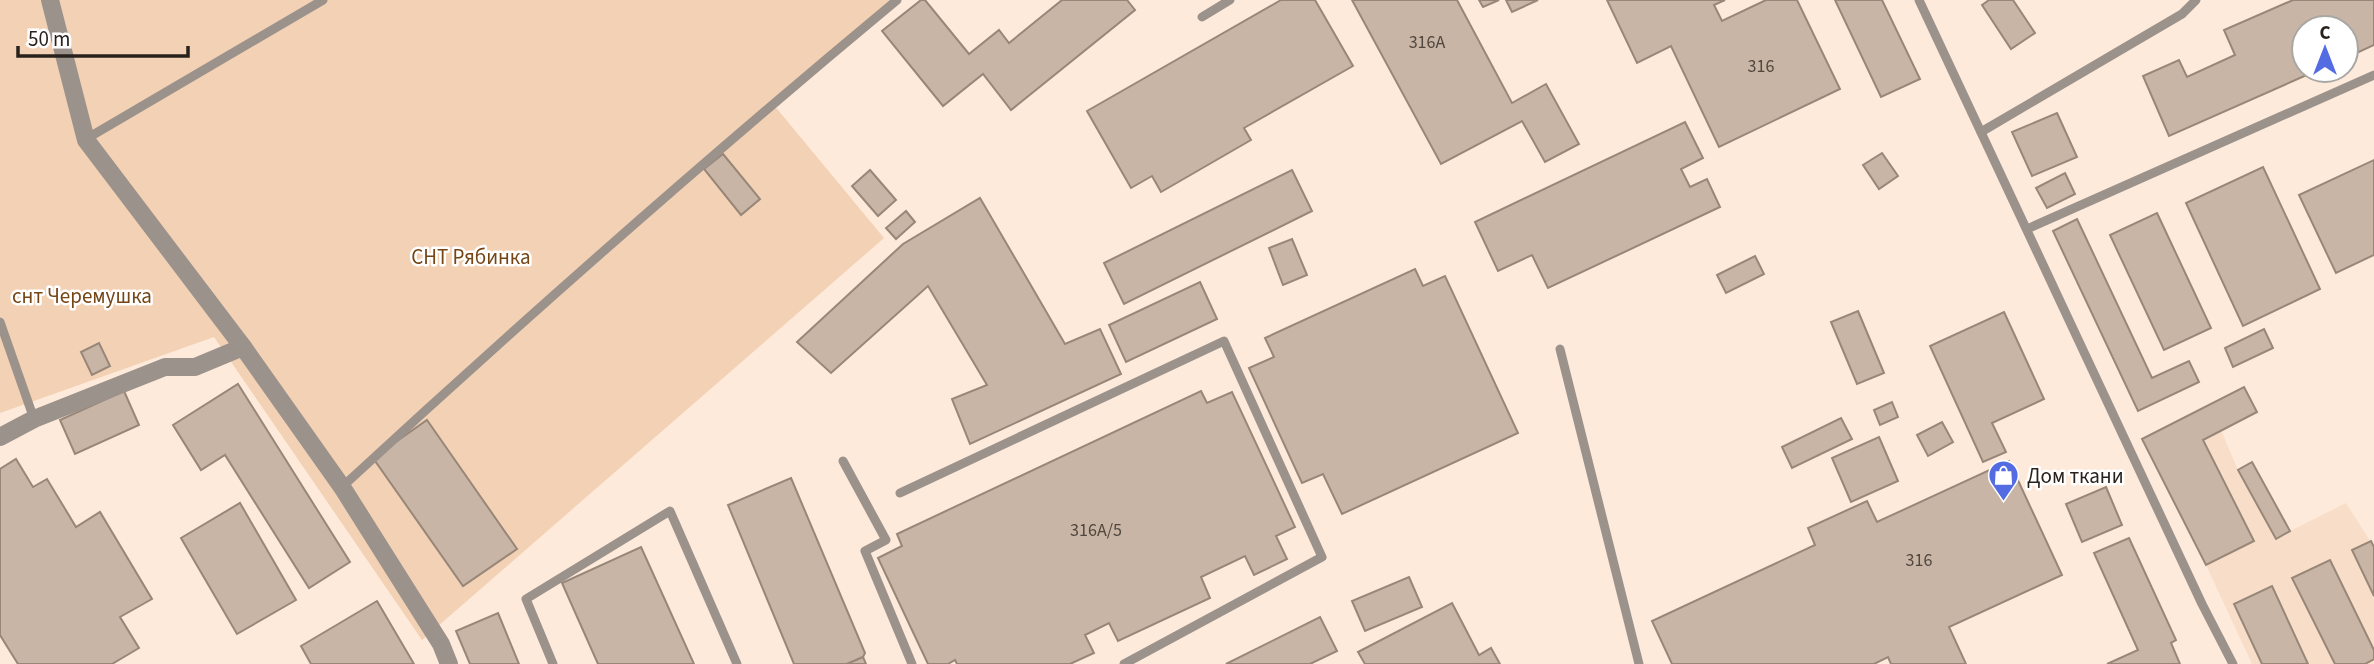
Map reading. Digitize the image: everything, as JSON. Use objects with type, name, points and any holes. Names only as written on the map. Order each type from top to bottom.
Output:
[{"type":"street","points":[[50,0],[86,140],[243,347],[342,487],[441,645],[449,664]]},
{"type":"street","points":[[0,437],[34,419],[165,367],[195,367],[243,347]]},
{"type":"lane","points":[[86,140],[323,0]]},
{"type":"lane","points":[[342,487],[450,387],[749,123],[897,0]]},
{"type":"lane","points":[[1202,17],[1230,0]]},
{"type":"lane","points":[[1919,0],[2202,604],[2233,664]]},
{"type":"lane","points":[[1981,132],[2182,14],[2196,0]]},
{"type":"lane","points":[[2027,229],[2374,75]]},
{"type":"lane","points":[[0,322],[34,419]]},
{"type":"lane","points":[[900,493],[1224,341],[1322,557],[1124,664]]},
{"type":"lane","points":[[1560,349],[1639,664]]},
{"type":"lane","points":[[843,461],[886,540],[865,551],[912,664]]},
{"type":"lane","points":[[553,664],[526,599],[670,511],[737,664]]},
{"type":"shaded area","points":[[2244,387],[2257,412],[2221,430],[2238,470],[2252,462],[2290,531],[2346,503],[2374,547],[2372,664],[2252,664],[2206,565],[2142,439]]},
{"type":"green space","name":"СНТ Рябинка","points":[[0,0],[898,0],[773,104],[884,238],[422,640],[214,337],[0,413]]},
{"type":"building","points":[[921,0],[925,0],[969,54],[999,30],[1009,43],[1062,0],[1127,0],[1135,10],[1011,110],[983,74],[943,106],[882,31]]},
{"type":"building","points":[[1281,0],[1315,0],[1353,66],[1244,128],[1251,140],[1161,192],[1152,176],[1131,188],[1087,111]]},
{"type":"building","points":[[1352,0],[1457,0],[1512,103],[1546,84],[1579,144],[1545,162],[1522,121],[1441,164]]},
{"type":"building","points":[[1479,0],[1499,0],[1483,7]]},
{"type":"building","points":[[1506,0],[1538,0],[1512,12]]},
{"type":"building","points":[[1607,0],[1725,0],[1714,5],[1722,21],[1766,0],[1797,0],[1840,89],[1719,147],[1671,46],[1637,63]]},
{"type":"building","points":[[1835,0],[1882,0],[1920,79],[1881,97]]},
{"type":"building","points":[[1989,0],[2013,0],[2035,33],[2011,49],[1982,5]]},
{"type":"building","points":[[2293,0],[2374,0],[2374,45],[2360,52],[2360,14],[2290,14],[2290,82],[2169,136],[2143,76],[2179,60],[2187,77],[2235,55],[2224,30]]},
{"type":"building","points":[[2057,113],[2077,157],[2032,176],[2012,132]]},
{"type":"building","points":[[1685,122],[1703,158],[1681,169],[1690,187],[1707,179],[1720,207],[1548,288],[1532,255],[1498,271],[1475,222]]},
{"type":"building","points":[[1882,153],[1898,176],[1879,189],[1863,165]]},
{"type":"building","points":[[723,154],[760,199],[741,215],[704,169]]},
{"type":"building","points":[[2374,160],[2374,255],[2336,273],[2299,195]]},
{"type":"building","points":[[2263,167],[2320,289],[2243,326],[2186,203]]},
{"type":"building","points":[[870,170],[896,200],[878,216],[852,186]]},
{"type":"building","points":[[1292,170],[1312,211],[1124,304],[1104,263]]},
{"type":"building","points":[[2065,173],[2075,194],[2047,208],[2036,188]]},
{"type":"building","points":[[980,198],[1065,344],[1100,329],[1121,374],[970,444],[952,399],[987,385],[928,286],[831,373],[797,342],[903,244]]},
{"type":"building","points":[[906,211],[915,222],[896,239],[886,228]]},
{"type":"building","points":[[2157,213],[2211,328],[2164,350],[2110,235]]},
{"type":"building","points":[[2077,219],[2152,378],[2189,361],[2199,382],[2138,411],[2053,231]]},
{"type":"building","points":[[1292,239],[1307,275],[1283,285],[1269,248]]},
{"type":"building","points":[[1755,256],[1764,274],[1726,293],[1717,275]]},
{"type":"building","points":[[1415,269],[1423,286],[1445,276],[1518,433],[1342,514],[1323,474],[1302,483],[1249,368],[1274,357],[1265,338]]},
{"type":"building","points":[[1200,282],[1217,319],[1126,362],[1109,325]]},
{"type":"building","points":[[1858,311],[1884,373],[1857,384],[1831,322]]},
{"type":"building","points":[[2004,312],[2044,399],[1992,423],[2006,452],[1983,462],[1930,346]]},
{"type":"building","points":[[2264,329],[2273,348],[2233,367],[2225,348]]},
{"type":"building","points":[[99,343],[110,366],[92,375],[81,352]]},
{"type":"building","points":[[238,384],[350,562],[309,588],[225,455],[201,470],[173,425]]},
{"type":"building","points":[[2244,387],[2257,412],[2203,440],[2254,541],[2206,565],[2142,439]]},
{"type":"building","points":[[124,391],[139,425],[75,454],[60,420]]},
{"type":"building","points":[[1201,391],[1207,403],[1232,392],[1295,527],[1276,536],[1287,559],[1254,575],[1245,556],[1201,577],[1210,598],[1118,641],[1109,623],[1085,635],[1094,653],[1070,664],[957,664],[955,660],[948,664],[928,664],[878,558],[902,546],[897,534]]},
{"type":"building","points":[[1892,402],[1898,417],[1880,425],[1874,410]]},
{"type":"building","points":[[1841,418],[1852,439],[1792,468],[1782,447]]},
{"type":"building","points":[[427,420],[517,549],[463,586],[373,458]]},
{"type":"building","points":[[1942,422],[1953,442],[1928,456],[1917,435]]},
{"type":"building","points":[[1879,437],[1898,481],[1851,502],[1832,458]]},
{"type":"building","points":[[16,459],[33,487],[47,479],[76,527],[100,512],[152,599],[120,617],[139,648],[112,664],[18,664],[0,635],[0,469]]},
{"type":"building","points":[[2009,461],[2062,575],[1949,627],[1966,664],[1891,664],[1888,657],[1874,664],[1672,664],[1652,621],[1815,545],[1808,528],[1867,501],[1877,522]]},
{"type":"building","points":[[2252,462],[2290,531],[2276,539],[2238,470]]},
{"type":"building","points":[[791,478],[865,653],[863,657],[847,664],[794,664],[728,505]]},
{"type":"building","points":[[2106,487],[2122,525],[2082,542],[2066,504]]},
{"type":"building","points":[[240,503],[296,600],[237,634],[181,538]]},
{"type":"building","points":[[2129,538],[2176,640],[2171,643],[2180,664],[2107,664],[2138,650],[2094,553]]},
{"type":"building","points":[[2371,541],[2374,547],[2374,596],[2352,550]]},
{"type":"building","points":[[641,547],[694,664],[598,664],[562,583]]},
{"type":"building","points":[[2330,560],[2374,650],[2374,659],[2365,664],[2335,664],[2292,578]]},
{"type":"building","points":[[1409,577],[1422,607],[1365,631],[1352,601]]},
{"type":"building","points":[[2272,586],[2308,664],[2262,664],[2234,604]]},
{"type":"building","points":[[377,601],[414,664],[311,664],[301,646]]},
{"type":"building","points":[[1452,603],[1479,655],[1491,648],[1500,664],[1365,664],[1358,652]]},
{"type":"building","points":[[498,613],[519,664],[470,664],[456,631]]},
{"type":"building","points":[[1320,617],[1337,651],[1310,664],[1226,664]]},
{"type":"building","points":[[863,657],[866,664],[847,664]]},
{"type":"place","name":"Дом ткани","points":[[2004,503]]},
{"type":"park label","name":"снт Черемушка","points":[[82,296]]}]
